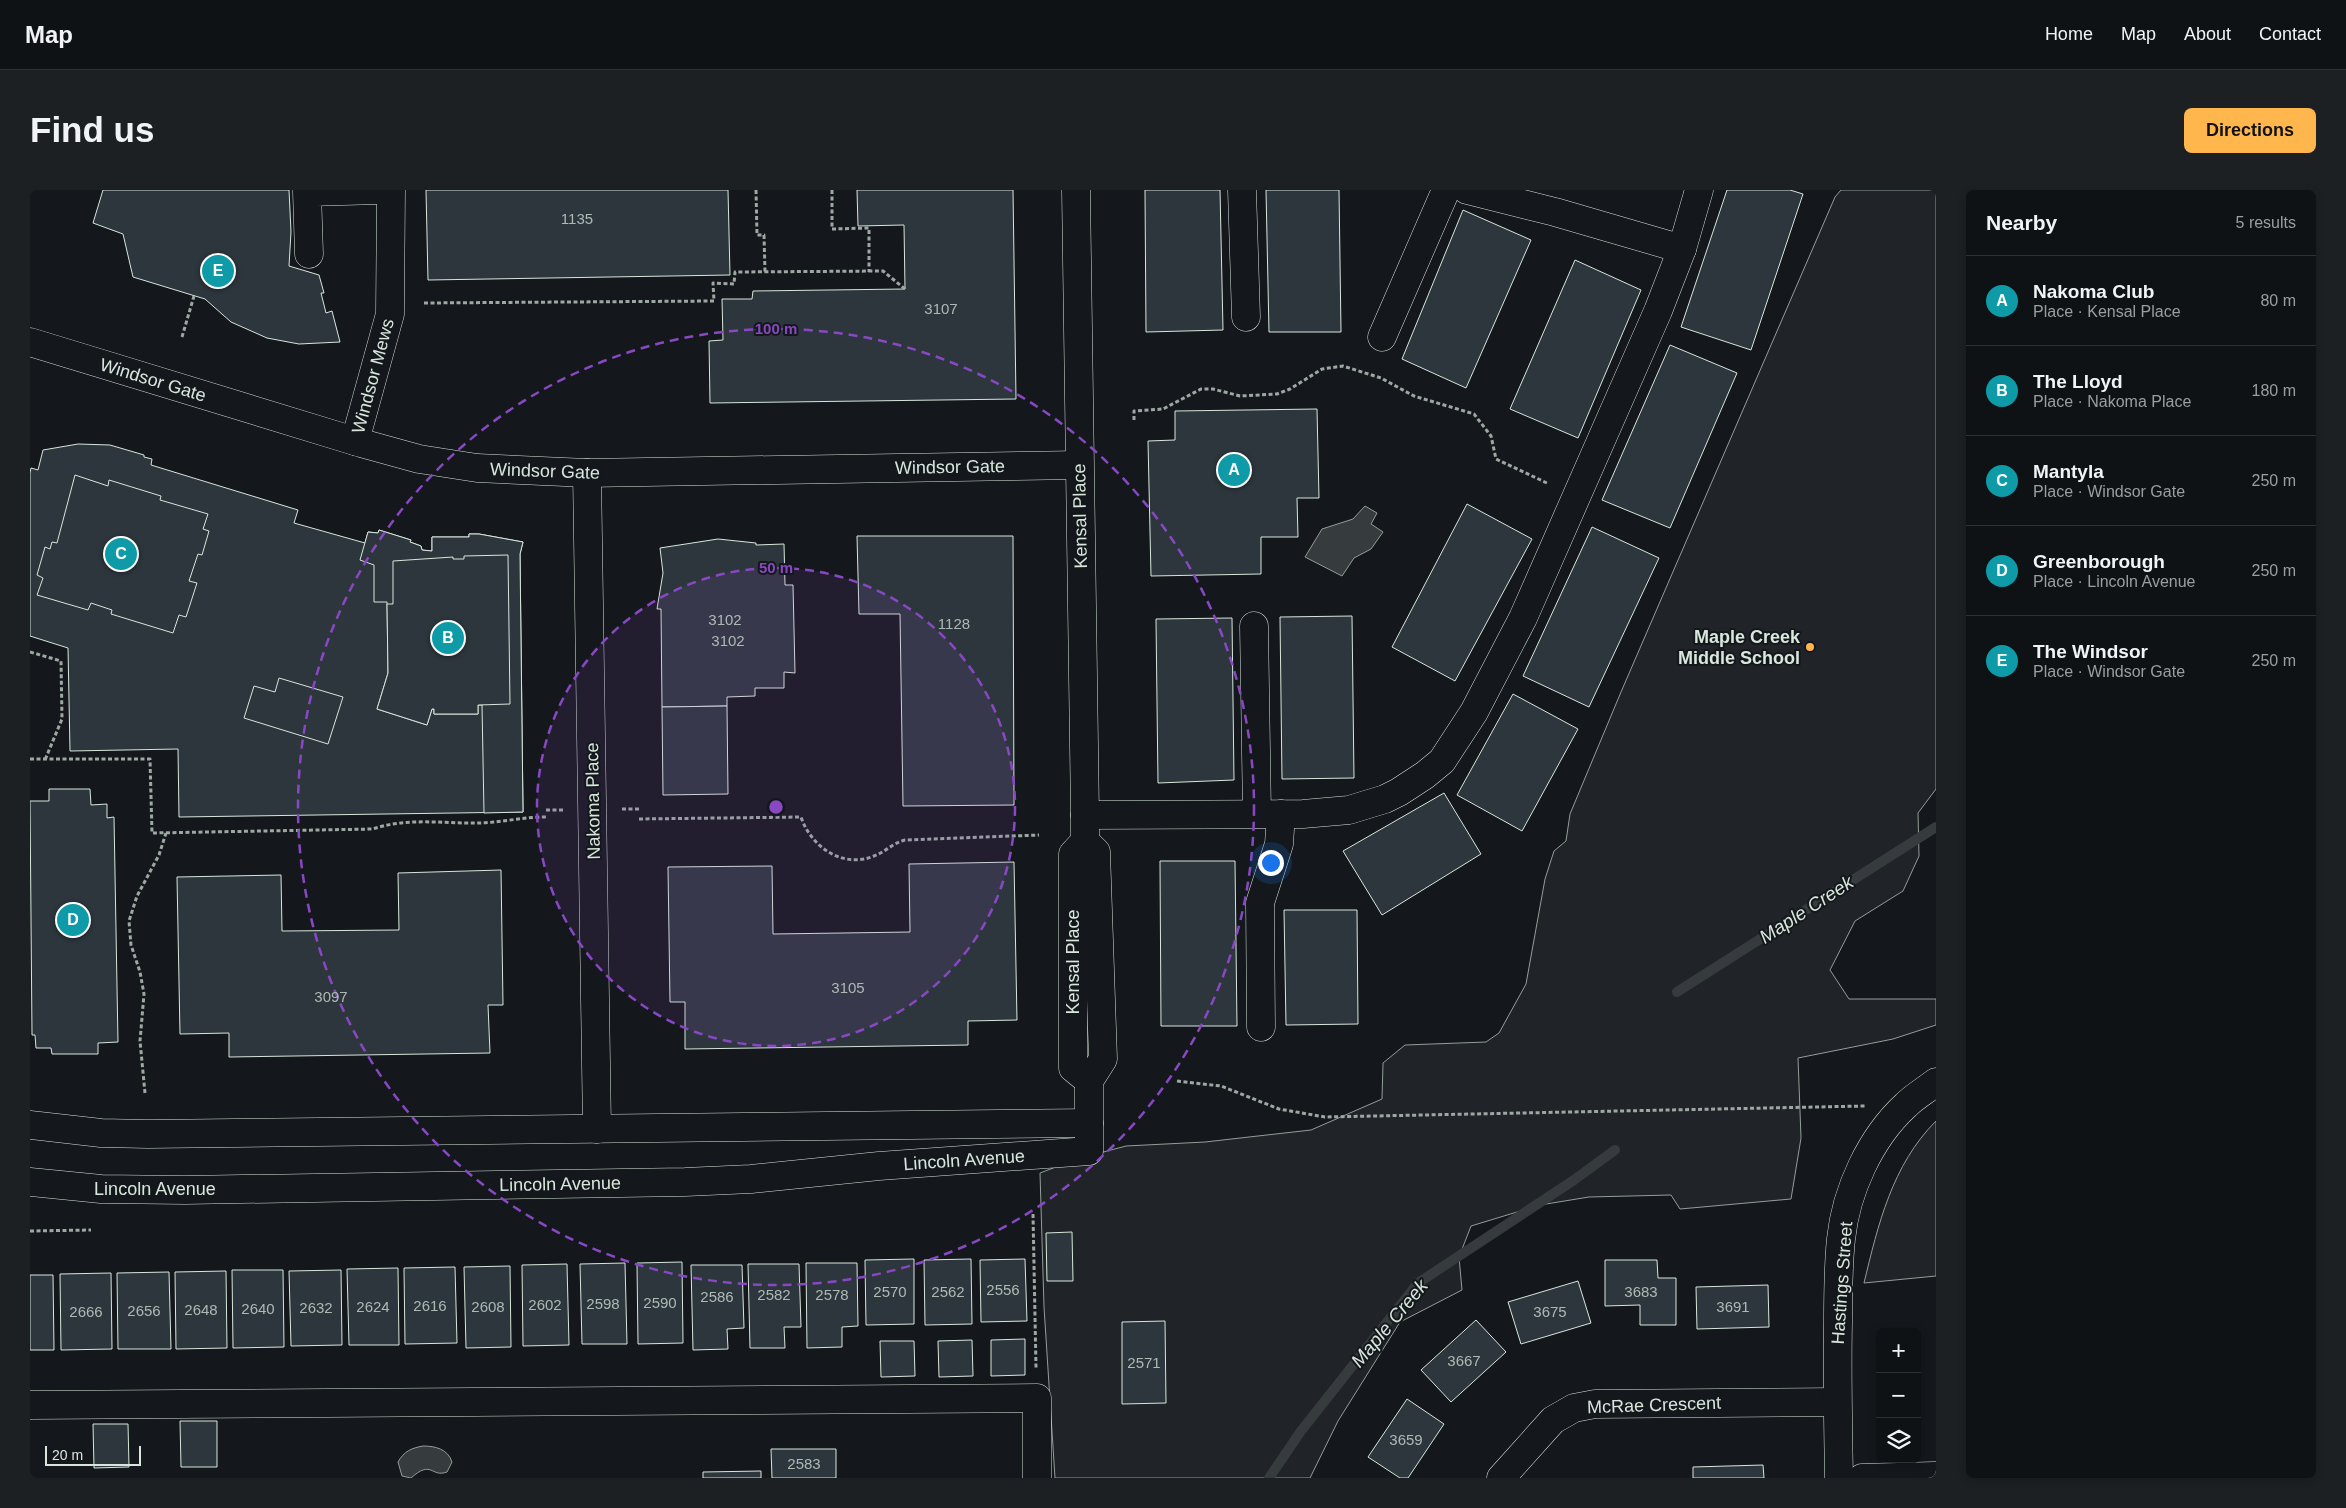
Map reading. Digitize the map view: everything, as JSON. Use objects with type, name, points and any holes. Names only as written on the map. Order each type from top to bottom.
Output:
[{"type":"street","points":[[309,254],[307,192],[379,190]]},
{"type":"street","name":"Windsor Mews","points":[[355,441],[390,314],[391,190]]},
{"type":"street","name":"Kensal Place","points":[[1076,190],[1085,828],[1073,854],[1073,1068],[1089,1081],[1089,1151]]},
{"type":"street","points":[[1242,190],[1246,317]]},
{"type":"street","points":[[1382,337],[1446,190]]},
{"type":"street","points":[[1467,190],[1556,201],[1682,249]]},
{"type":"street","points":[[1085,828],[1269,814],[1342,811],[1385,799],[1425,775],[1448,754],[1474,712],[1523,618],[1658,311],[1682,249],[1699,190]]},
{"type":"street","name":"Windsor Gate","points":[[30,342],[355,441],[449,465],[522,471],[587,473],[1079,465]]},
{"type":"street","name":"Nakoma Place","points":[[587,473],[597,1129]]},
{"type":"street","points":[[1254,626],[1269,814],[1279,844],[1260,903],[1260,1027]]},
{"type":"street","name":"Hastings Street","points":[[1838,1478],[1836,1402],[1841,1238],[1850,1198],[1867,1158],[1884,1131],[1906,1105],[1936,1082]]},
{"type":"street","name":"Lincoln Avenue","points":[[30,1125],[132,1134],[1089,1123]]},
{"type":"street","name":"Lincoln Avenue","points":[[30,1182],[85,1188],[176,1190],[685,1182],[751,1179],[879,1166],[1089,1151]]},
{"type":"street","points":[[30,1405],[1037,1398],[1037,1478]]},
{"type":"street","name":"McRae Crescent","points":[[1500,1478],[1553,1420],[1574,1408],[1595,1404],[1836,1402]]},
{"type":"street","points":[[1838,1478],[1934,1476],[1934,1478]]},
{"type":"path","points":[[756,190],[757,235],[764,235],[765,272]]},
{"type":"path","points":[[832,190],[832,229],[869,228],[869,272]]},
{"type":"path","points":[[424,303],[714,301],[713,283],[734,284],[735,272],[882,271],[906,289]]},
{"type":"path","points":[[182,337],[194,296]]},
{"type":"path","points":[[1134,420],[1134,411],[1163,409],[1196,390],[1213,389],[1247,396],[1277,394],[1290,389],[1322,369],[1350,366],[1385,379],[1414,396],[1474,414],[1491,436],[1496,459],[1536,479]]},
{"type":"path","points":[[30,652],[61,661],[62,719],[45,760]]},
{"type":"path","points":[[30,759],[150,759],[152,833],[373,829],[390,823],[482,823],[520,817],[546,817]]},
{"type":"path","points":[[614,809],[639,809]]},
{"type":"path","points":[[546,810],[572,810]]},
{"type":"path","points":[[639,819],[800,817],[808,832],[821,848],[835,855],[852,859],[874,856],[905,840],[1039,835]]},
{"type":"path","points":[[145,1093],[140,1041],[144,994],[140,972],[131,945],[129,921],[137,896],[159,855],[166,833]]},
{"type":"path","points":[[1177,1081],[1221,1086],[1279,1109],[1325,1116],[1906,1105]]},
{"type":"path","points":[[1033,1214],[1037,1398]]},
{"type":"path","points":[[30,1231],[91,1230]]},
{"type":"shaded area","points":[[1841,190],[1936,190],[1936,789],[1918,813],[1919,856],[1903,891],[1855,921],[1830,970],[1849,999],[1936,999],[1936,1025],[1893,1039],[1798,1058],[1801,1138],[1791,1199],[1680,1209],[1671,1195],[1589,1197],[1540,1205],[1471,1226],[1459,1257],[1462,1290],[1400,1322],[1338,1421],[1310,1478],[1055,1478],[1044,1307],[1040,1173],[1077,1159],[1126,1146],[1205,1142],[1311,1130],[1382,1099],[1383,1063],[1405,1045],[1486,1042],[1499,1033],[1526,984],[1545,879],[1554,851],[1566,841],[1570,814],[1621,692],[1835,197]]},
{"type":"shaded area","points":[[1365,506],[1377,513],[1371,524],[1383,532],[1371,549],[1354,558],[1342,576],[1305,557],[1322,529],[1353,519]]},
{"type":"shaded area","points":[[1936,1121],[1936,1276],[1864,1283],[1881,1218],[1898,1176],[1921,1138]]},
{"type":"shaded area","points":[[423,1446],[436,1448],[447,1454],[452,1462],[447,1472],[438,1473],[427,1469],[411,1478],[402,1476],[398,1462],[400,1458],[409,1451]]},
{"type":"building","points":[[103,190],[289,190],[291,232],[289,266],[319,275],[324,293],[321,293],[326,313],[332,311],[340,342],[299,344],[267,338],[231,322],[205,299],[133,277],[123,234],[93,223]]},
{"type":"building","points":[[426,190],[728,190],[730,275],[428,280]]},
{"type":"building","points":[[857,190],[1013,190],[1016,399],[710,403],[709,341],[723,340],[722,299],[752,299],[753,291],[905,289],[904,225],[858,226]]},
{"type":"building","points":[[1145,190],[1220,190],[1223,330],[1146,332]]},
{"type":"building","points":[[1266,190],[1339,190],[1341,332],[1269,332]]},
{"type":"building","points":[[1727,190],[1790,190],[1803,194],[1751,350],[1681,327]]},
{"type":"building","points":[[1463,210],[1531,240],[1466,388],[1402,359]]},
{"type":"building","points":[[1575,260],[1641,290],[1578,438],[1510,409]]},
{"type":"building","points":[[1670,345],[1737,373],[1670,528],[1602,500]]},
{"type":"building","points":[[1317,409],[1319,498],[1297,498],[1298,537],[1261,537],[1261,574],[1151,576],[1148,441],[1175,440],[1175,411]]},
{"type":"building","points":[[78,444],[110,445],[144,455],[144,457],[152,459],[151,465],[298,510],[294,523],[365,543],[368,532],[378,533],[379,530],[411,540],[410,542],[421,546],[422,550],[432,551],[432,537],[469,537],[469,534],[479,534],[523,542],[520,554],[523,812],[179,817],[178,749],[70,751],[68,648],[30,636],[30,473],[31,468],[38,470],[43,450]]},
{"type":"building","points":[[75,475],[108,486],[109,480],[161,496],[160,500],[208,514],[203,529],[209,531],[202,555],[198,554],[189,581],[197,583],[186,617],[179,615],[173,633],[111,614],[112,610],[91,603],[88,610],[37,595],[43,578],[37,575],[45,547],[50,549],[52,542],[57,543]]},
{"type":"building","points":[[1467,504],[1532,539],[1455,681],[1392,647]]},
{"type":"building","points":[[1592,527],[1659,558],[1589,707],[1523,676]]},
{"type":"building","points":[[379,530],[411,540],[410,542],[421,546],[422,550],[432,551],[432,537],[469,537],[469,534],[479,534],[523,542],[520,554],[523,812],[484,813],[482,705],[478,705],[478,714],[434,714],[434,709],[432,709],[427,725],[377,709],[388,673],[387,602],[374,602],[374,565],[360,560],[368,532],[378,533]]},
{"type":"building","points":[[857,536],[1013,536],[1014,805],[903,806],[900,614],[859,614]]},
{"type":"building","points":[[718,539],[756,543],[756,545],[784,544],[785,585],[793,585],[795,673],[784,672],[784,688],[755,688],[755,696],[727,697],[727,706],[662,707],[661,609],[657,609],[663,573],[660,548]]},
{"type":"building","points":[[508,555],[510,704],[478,705],[478,714],[434,714],[434,709],[432,709],[427,725],[377,709],[388,673],[387,604],[393,604],[393,561],[453,557],[453,559],[464,559],[464,556]]},
{"type":"building","points":[[1352,616],[1354,778],[1282,779],[1280,617]]},
{"type":"building","points":[[1232,618],[1234,780],[1158,783],[1156,619]]},
{"type":"building","points":[[279,678],[343,697],[328,744],[244,718],[254,686],[275,692]]},
{"type":"building","points":[[1513,694],[1578,729],[1522,831],[1457,795]]},
{"type":"building","points":[[727,706],[728,794],[663,795],[662,707]]},
{"type":"building","points":[[49,789],[90,789],[91,805],[107,804],[107,818],[114,817],[118,1042],[98,1043],[98,1054],[52,1054],[51,1048],[36,1048],[35,1035],[32,1035],[30,801],[49,801]]},
{"type":"building","points":[[1444,793],[1481,854],[1382,915],[1343,851]]},
{"type":"building","points":[[1160,861],[1235,861],[1237,1026],[1161,1026]]},
{"type":"building","points":[[1014,862],[1017,1020],[968,1021],[968,1045],[685,1049],[685,1002],[670,1002],[668,867],[772,866],[773,934],[910,932],[909,864]]},
{"type":"building","points":[[501,870],[503,1005],[488,1005],[490,1053],[229,1057],[229,1033],[180,1034],[177,877],[281,875],[282,931],[399,930],[398,873]]},
{"type":"building","points":[[1284,910],[1357,910],[1358,1024],[1286,1025]]},
{"type":"building","points":[[1072,1232],[1073,1281],[1047,1281],[1046,1233]]},
{"type":"building","points":[[914,1259],[914,1324],[866,1325],[865,1260]]},
{"type":"building","points":[[971,1259],[972,1324],[925,1325],[924,1260]]},
{"type":"building","points":[[1025,1259],[1027,1321],[981,1322],[980,1260]]},
{"type":"building","points":[[1605,1260],[1657,1260],[1658,1278],[1676,1278],[1676,1325],[1640,1325],[1640,1305],[1605,1306]]},
{"type":"building","points":[[682,1262],[683,1343],[638,1344],[637,1263]]},
{"type":"building","points":[[625,1263],[627,1344],[582,1344],[580,1264]]},
{"type":"building","points":[[806,1263],[857,1263],[858,1326],[842,1327],[842,1347],[807,1348]]},
{"type":"building","points":[[567,1264],[569,1345],[523,1346],[522,1265]]},
{"type":"building","points":[[748,1264],[799,1264],[801,1327],[784,1327],[785,1348],[750,1348]]},
{"type":"building","points":[[691,1265],[742,1265],[744,1328],[727,1329],[728,1349],[693,1350]]},
{"type":"building","points":[[510,1266],[511,1347],[466,1348],[464,1267]]},
{"type":"building","points":[[455,1267],[457,1343],[405,1344],[404,1268]]},
{"type":"building","points":[[398,1268],[399,1345],[349,1345],[347,1269]]},
{"type":"building","points":[[232,1270],[283,1270],[284,1347],[233,1348]]},
{"type":"building","points":[[341,1270],[342,1345],[291,1346],[289,1271]]},
{"type":"building","points":[[226,1271],[227,1348],[176,1349],[175,1272]]},
{"type":"building","points":[[169,1272],[171,1349],[118,1349],[117,1273]]},
{"type":"building","points":[[111,1273],[112,1349],[61,1350],[60,1274]]},
{"type":"building","points":[[30,1275],[53,1275],[54,1350],[30,1350]]},
{"type":"building","points":[[1578,1281],[1591,1323],[1521,1344],[1508,1302]]},
{"type":"building","points":[[1768,1285],[1769,1327],[1697,1329],[1696,1287]]},
{"type":"building","points":[[1476,1320],[1506,1352],[1451,1402],[1421,1370]]},
{"type":"building","points":[[1165,1321],[1166,1403],[1122,1404],[1122,1322]]},
{"type":"building","points":[[1025,1339],[1025,1375],[991,1376],[991,1340]]},
{"type":"building","points":[[972,1340],[973,1376],[939,1377],[938,1341]]},
{"type":"building","points":[[880,1341],[914,1341],[915,1376],[881,1377]]},
{"type":"building","points":[[1407,1399],[1444,1424],[1408,1478],[1400,1478],[1368,1457]]},
{"type":"building","points":[[180,1421],[217,1421],[217,1467],[181,1467]]},
{"type":"building","points":[[93,1424],[128,1424],[129,1467],[94,1468]]},
{"type":"building","points":[[771,1449],[836,1449],[836,1478],[772,1478]]},
{"type":"building","points":[[1763,1465],[1764,1478],[1693,1478],[1693,1467]]},
{"type":"building","points":[[761,1471],[761,1478],[703,1478],[703,1472]]},
{"type":"waterway","name":"Maple Creek","points":[[1677,992],[1936,827]]},
{"type":"waterway","name":"Maple Creek","points":[[1269,1478],[1301,1431],[1418,1283],[1574,1180],[1615,1150]]},
{"type":"place","name":"The Windsor","points":[[218,271]]},
{"type":"place","name":"Nakoma Club","points":[[1234,470]]},
{"type":"place","name":"Mantyla","points":[[121,554]]},
{"type":"place","name":"The Lloyd","points":[[448,638]]},
{"type":"place","name":"Maple Creek Middle School","points":[[1810,647]]},
{"type":"place","name":"Greenborough","points":[[73,920]]}]
